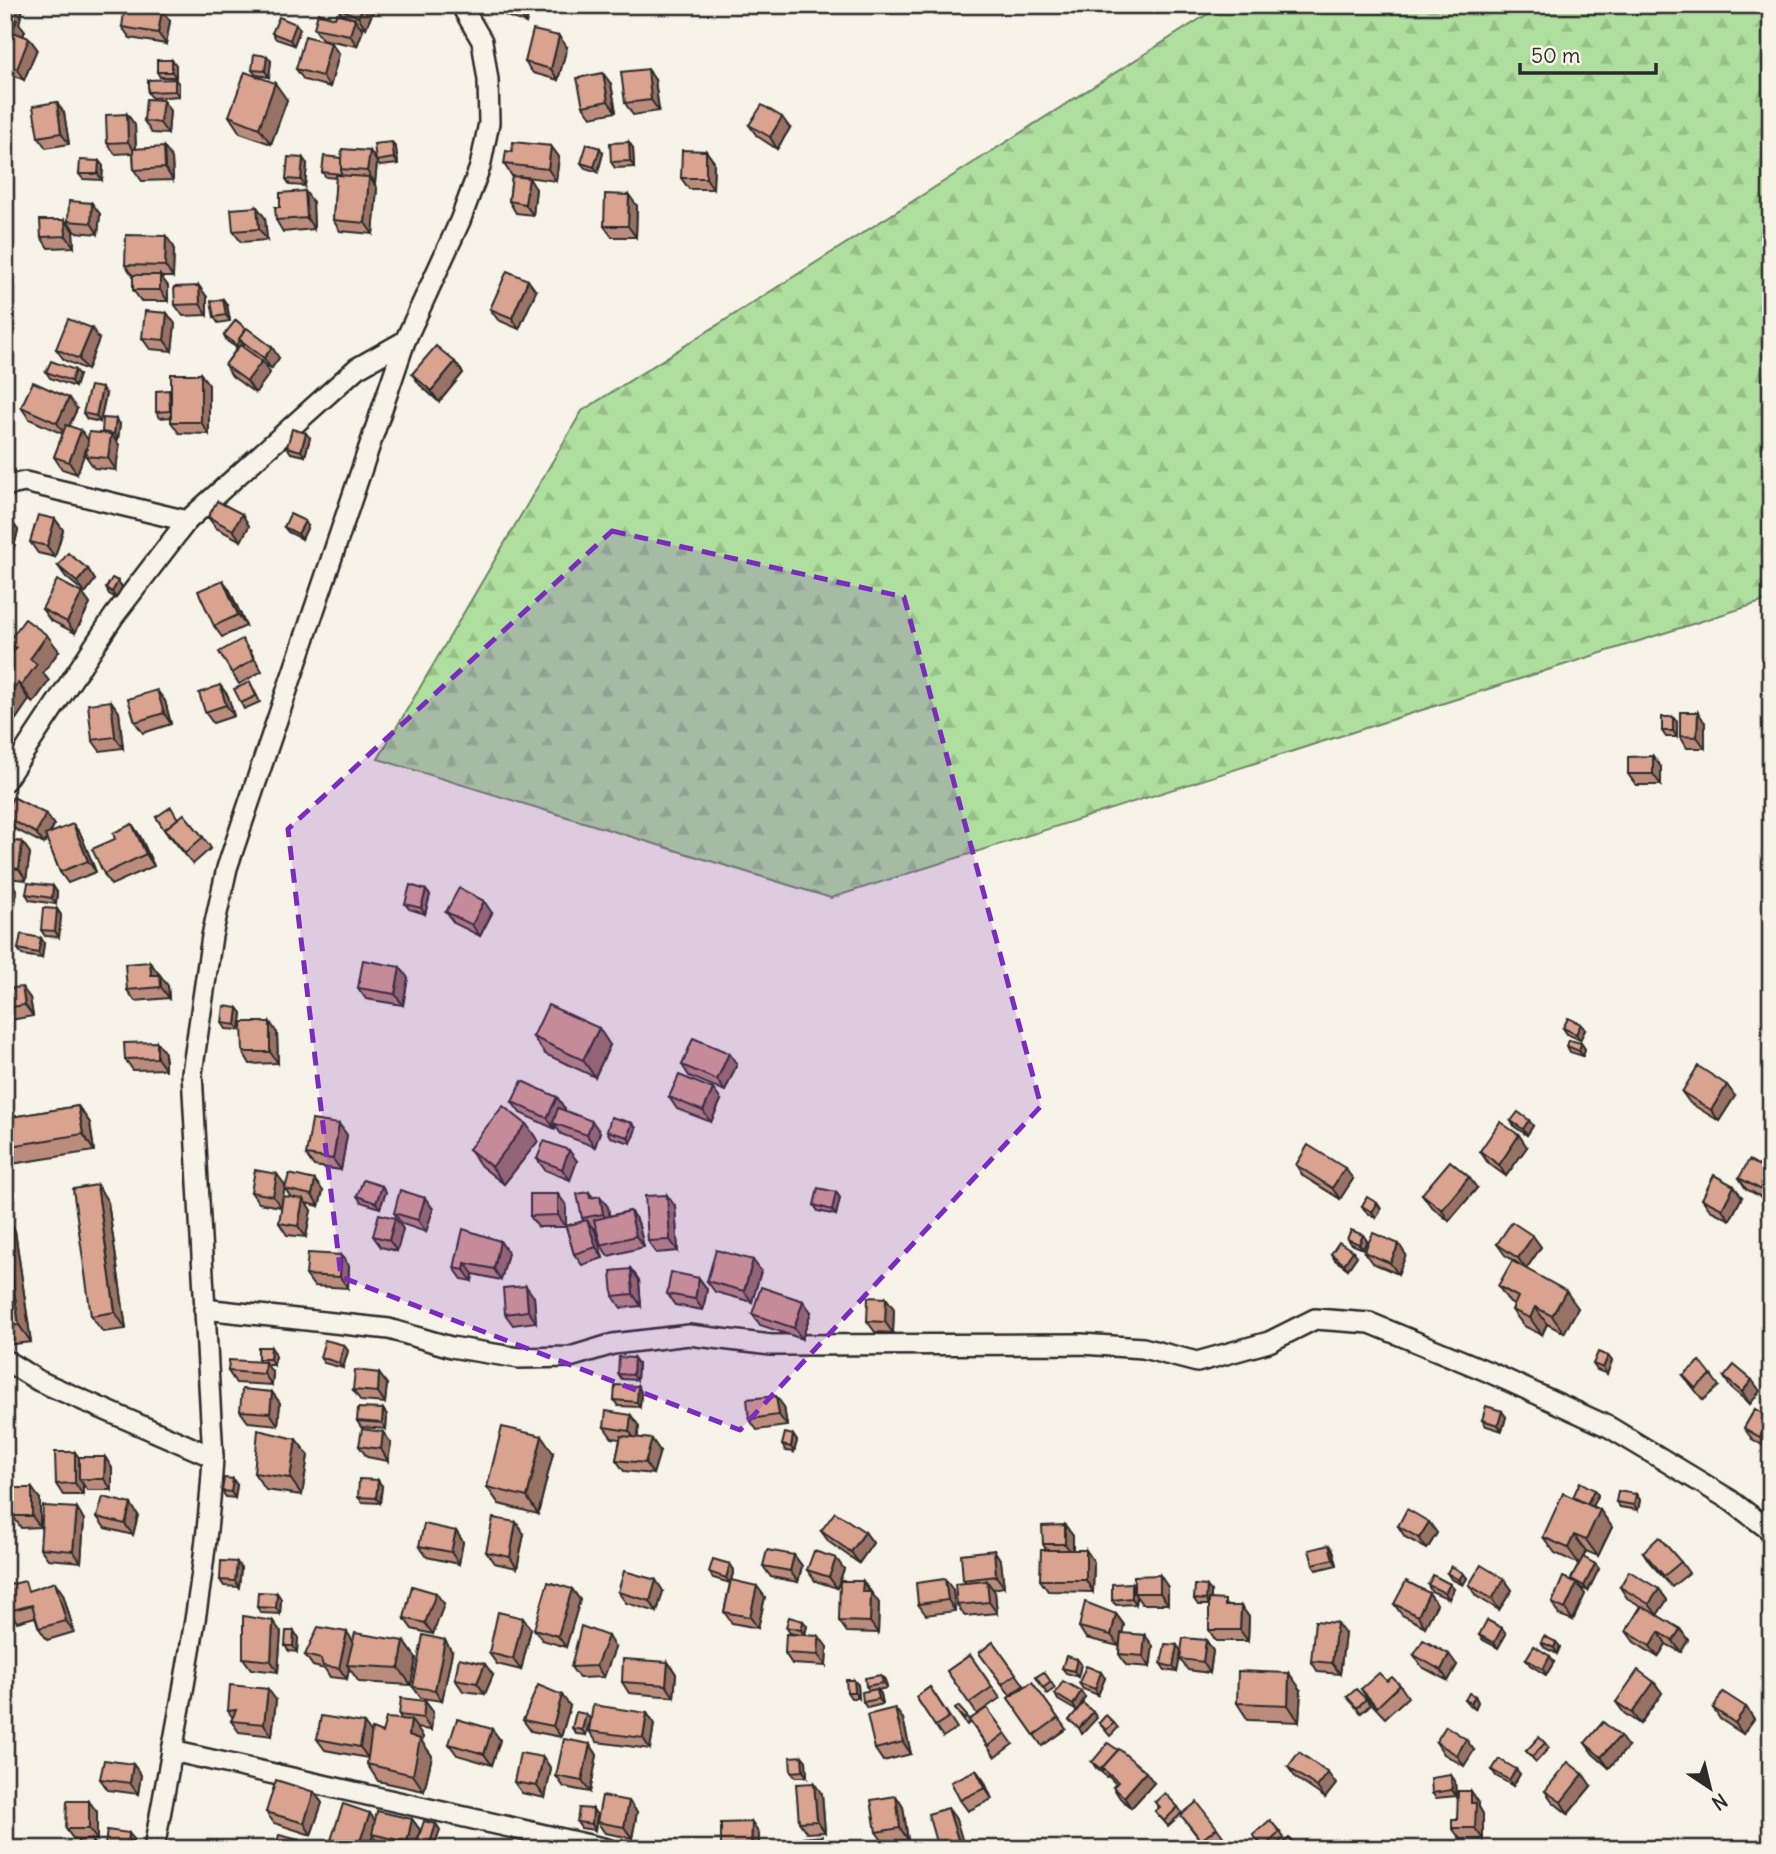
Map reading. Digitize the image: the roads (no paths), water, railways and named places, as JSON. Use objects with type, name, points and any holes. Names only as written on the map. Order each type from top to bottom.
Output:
[{"type":"street","points":[[154,1849],[199,1595],[210,1515],[213,1457],[192,1073],[212,936],[227,868],[405,341],[460,221],[480,167],[489,122],[488,80],[482,41],[461,5]]},
{"type":"street","points":[[5,781],[114,616],[187,521],[357,368],[405,341]]},
{"type":"street","points":[[5,486],[24,482],[187,521]]},
{"type":"street","points":[[204,1309],[389,1329],[451,1347],[519,1357],[570,1357],[613,1343],[689,1335],[771,1345],[1081,1344],[1143,1348],[1198,1362],[1269,1342],[1315,1319],[1370,1323],[1489,1372],[1609,1427],[1730,1500],[1771,1531]]},
{"type":"street","points":[[5,1360],[39,1381],[213,1457]]},
{"type":"street","points":[[172,1751],[607,1849]]}]
